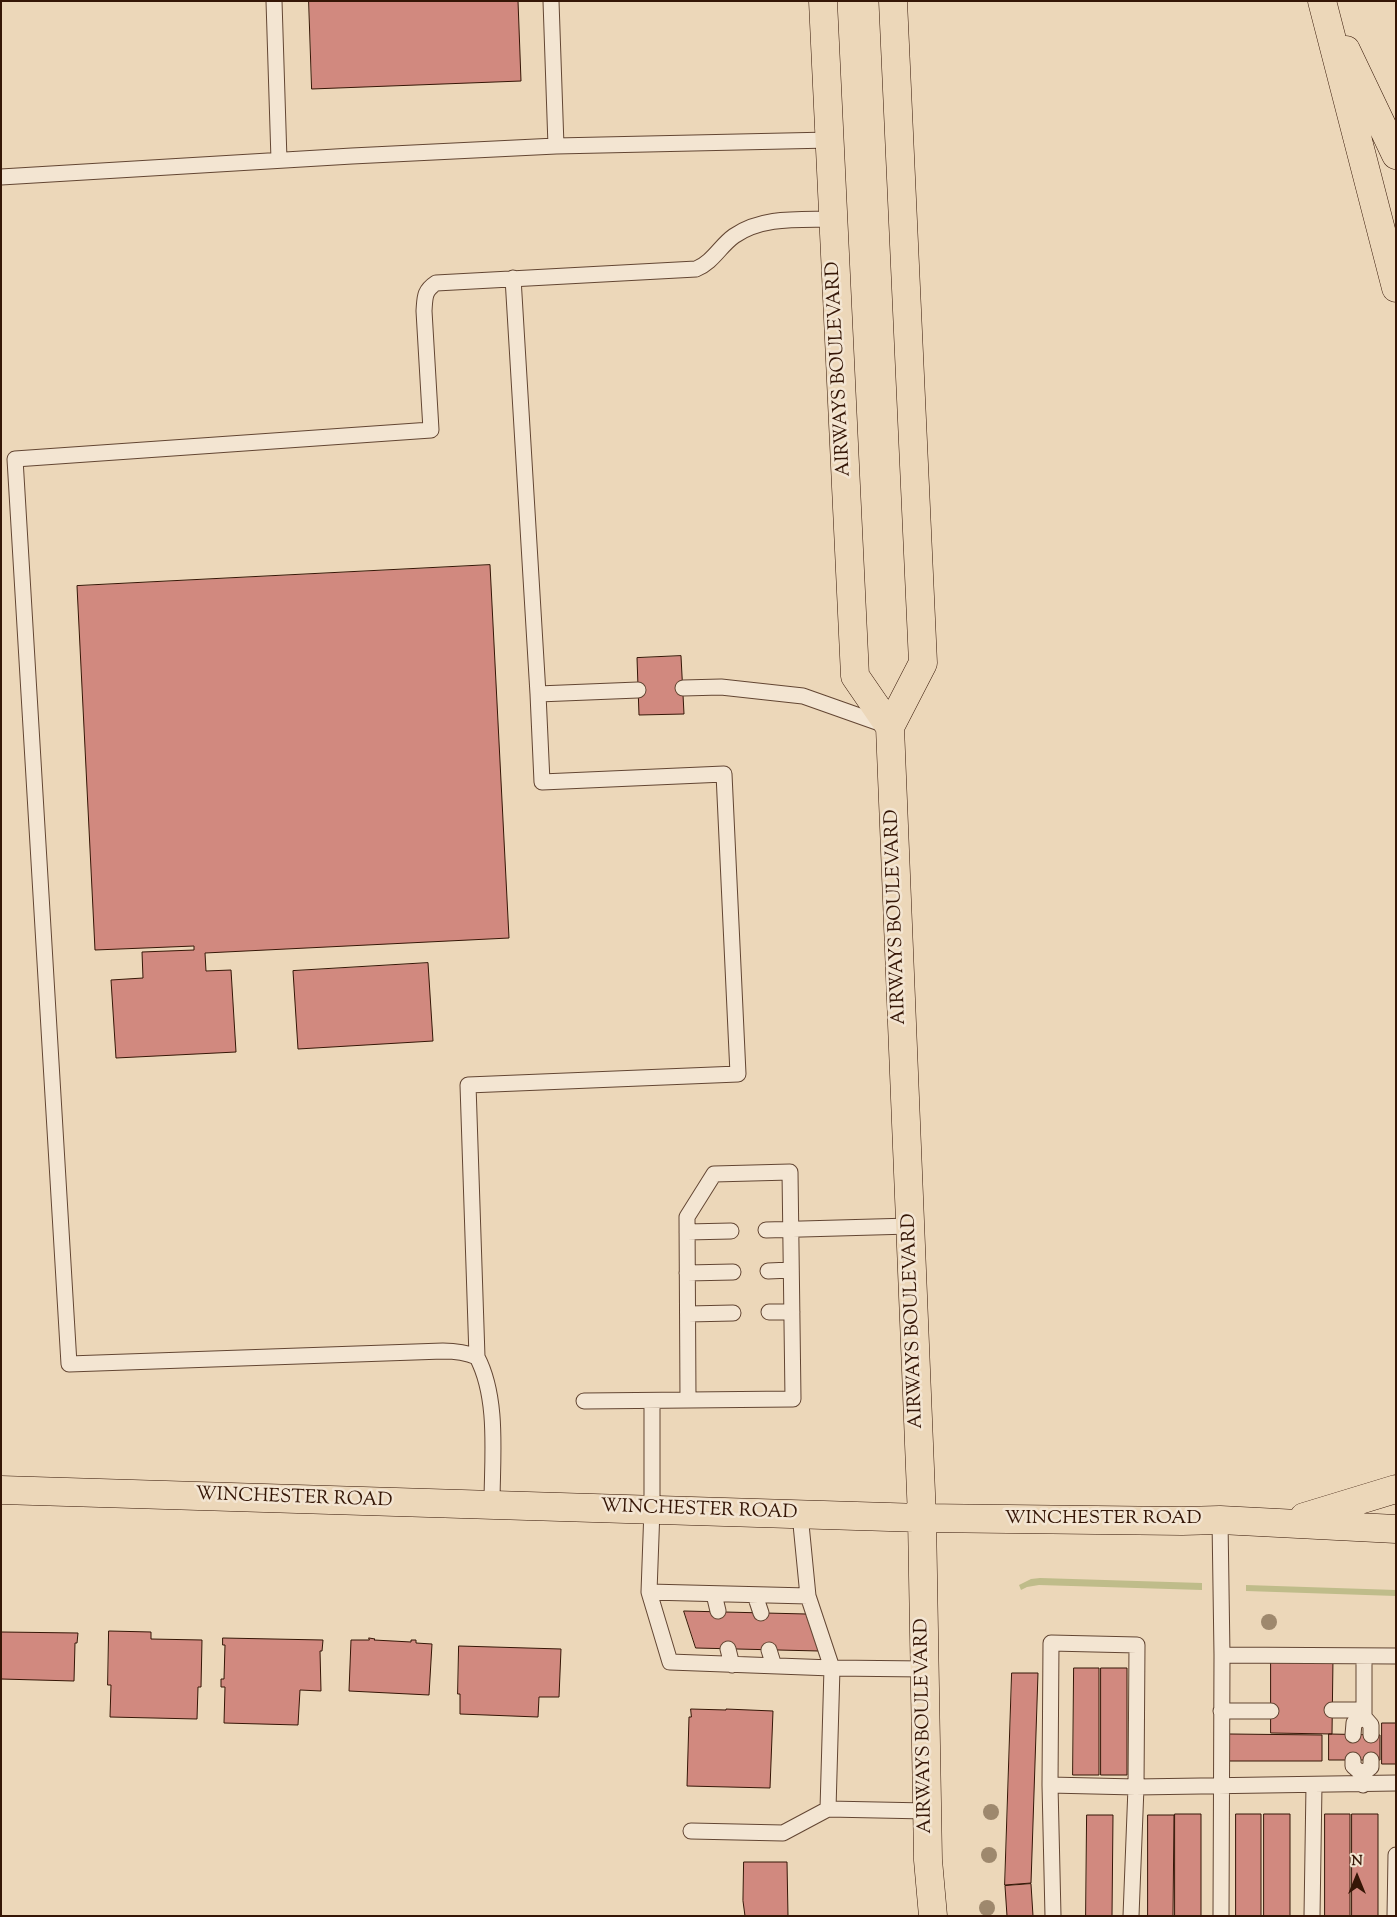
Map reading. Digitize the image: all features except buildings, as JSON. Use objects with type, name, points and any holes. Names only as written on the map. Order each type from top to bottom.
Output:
[{"type":"main road","name":"AIRWAYS BOULEVARD","points":[[823,1],[855,676],[890,727]]},
{"type":"main road","name":"AIRWAYS BOULEVARD","points":[[893,1],[923,663],[890,727],[922,1518],[928,1860],[933,1916]]},
{"type":"main road","points":[[1322,1],[1396,155]]},
{"type":"main road","points":[[1322,1],[1396,288]]},
{"type":"main road","points":[[1284,1523],[1396,1489]]},
{"type":"main road","name":"WINCHESTER ROAD","points":[[1,1490],[922,1518],[1220,1520],[1396,1528]]},
{"type":"lane","points":[[274,1],[279,160]]},
{"type":"lane","points":[[551,1],[556,146]]},
{"type":"lane","points":[[1,177],[556,146],[830,140]]},
{"type":"lane","points":[[477,1357],[459,1351],[443,1351],[69,1364],[15,459],[431,430],[424,311],[428,288],[436,283],[696,269],[712,259],[735,236],[751,226],[777,220],[833,219]]},
{"type":"lane","points":[[492,1505],[490,1393],[477,1357],[468,1085],[738,1074],[724,774],[542,782],[513,278]]},
{"type":"lane","points":[[682,688],[721,687],[803,696],[890,727]]},
{"type":"lane","points":[[538,694],[638,690]]},
{"type":"lane","points":[[584,1401],[652,1402],[793,1399],[790,1172],[714,1174],[687,1217],[688,1400]]},
{"type":"lane","points":[[766,1230],[910,1226]]},
{"type":"lane","points":[[687,1232],[731,1231]]},
{"type":"lane","points":[[768,1271],[791,1270]]},
{"type":"lane","points":[[687,1273],[733,1272]]},
{"type":"lane","points":[[769,1312],[792,1312]]},
{"type":"lane","points":[[688,1314],[733,1313]]},
{"type":"lane","points":[[652,1402],[652,1509],[649,1592],[670,1662],[832,1668],[924,1669]]},
{"type":"lane","points":[[800,1514],[808,1596],[832,1668],[828,1809]]},
{"type":"lane","points":[[1220,1520],[1222,1916]]},
{"type":"lane","points":[[649,1592],[808,1596]]},
{"type":"lane","points":[[714,1594],[718,1612]]},
{"type":"lane","points":[[755,1595],[761,1612]]},
{"type":"lane","points":[[1053,1916],[1050,1786],[1051,1643],[1137,1645],[1136,1786],[1131,1916]]},
{"type":"lane","points":[[728,1649],[732,1665]]},
{"type":"lane","points":[[769,1650],[774,1666]]},
{"type":"lane","points":[[1222,1655],[1396,1656]]},
{"type":"lane","points":[[1364,1656],[1364,1714],[1372,1725],[1372,1735]]},
{"type":"lane","points":[[1332,1710],[1364,1714]]},
{"type":"lane","points":[[1221,1711],[1271,1711]]},
{"type":"lane","points":[[1353,1735],[1354,1723],[1364,1714]]},
{"type":"lane","points":[[1353,1760],[1353,1766],[1363,1779]]},
{"type":"lane","points":[[1363,1779],[1371,1767],[1371,1760]]},
{"type":"lane","points":[[1050,1786],[1314,1786],[1363,1779],[1396,1783]]},
{"type":"lane","points":[[1312,1916],[1314,1786]]},
{"type":"lane","points":[[691,1831],[783,1833],[828,1809],[927,1811]]},
{"type":"lane","points":[[1395,1916],[1396,1855]]},
{"type":"shaded area","points":[[1031,1579],[1202,1583],[1202,1590],[1039,1585],[1021,1590],[1019,1585]]},
{"type":"shaded area","points":[[1246,1585],[1396,1590],[1396,1596],[1246,1591]]}]
